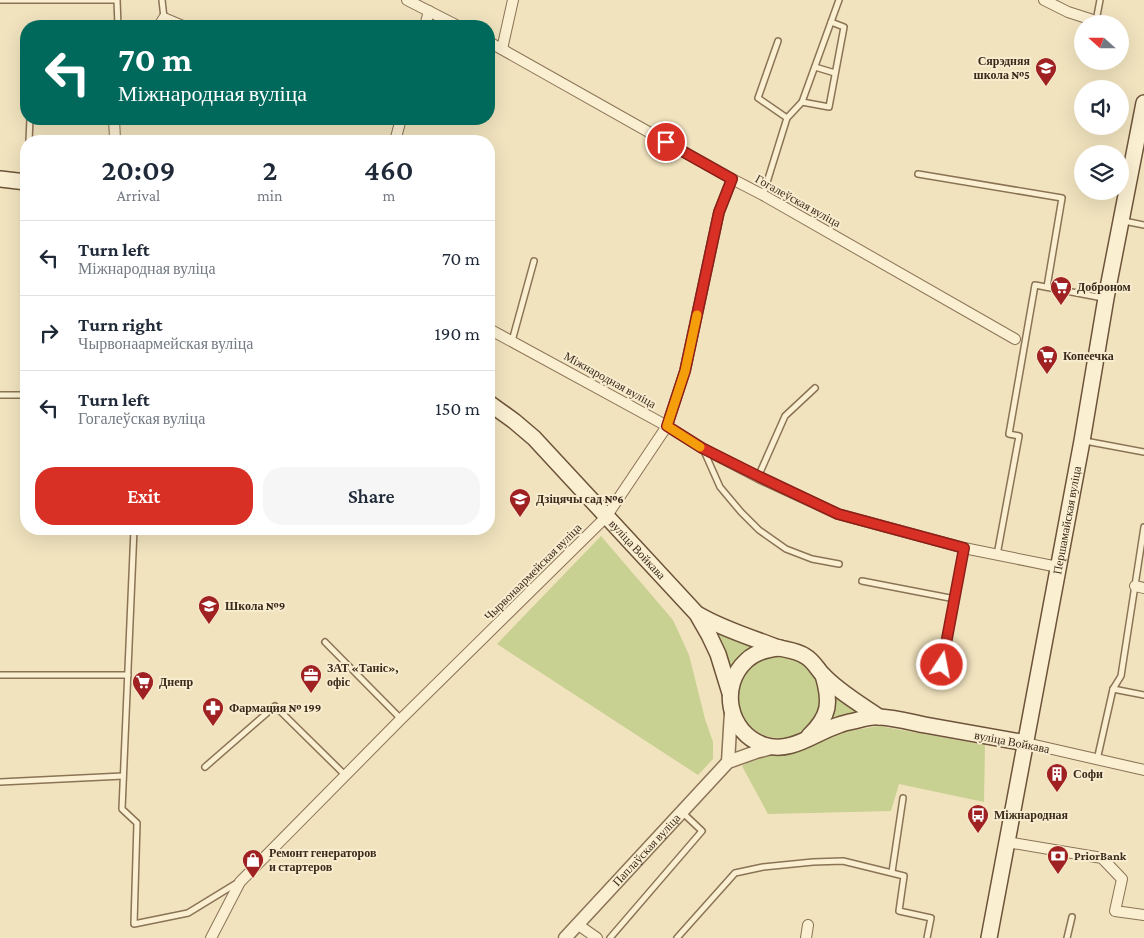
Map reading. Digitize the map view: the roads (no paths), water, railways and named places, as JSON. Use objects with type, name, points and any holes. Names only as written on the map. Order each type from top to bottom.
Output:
[{"type":"main road","name":"Першамайская вуліца","points":[[989,938],[1082,441],[1106,298],[1144,103]]},
{"type":"main road","points":[[0,179],[20,177]]},
{"type":"main road","name":"вуліца Войкава","points":[[495,407],[534,438],[697,614],[718,654],[730,693],[732,712],[736,722],[752,740],[775,747],[786,747],[839,725],[879,717],[1026,744]]},
{"type":"main road","name":"вуліца Войкава","points":[[697,614],[717,625],[780,648],[793,650],[805,656],[816,664],[823,675],[851,698],[879,717]]},
{"type":"main road","name":"вуліца Войкава","points":[[730,693],[732,681],[746,660],[768,649],[780,648]]},
{"type":"main road","points":[[806,739],[819,727],[827,710],[828,692],[823,675]]},
{"type":"street","points":[[407,0],[446,20]]},
{"type":"street","points":[[502,49],[513,0]]},
{"type":"street","points":[[1044,0],[1077,15]]},
{"type":"street","points":[[427,20],[429,11]]},
{"type":"street","name":"Гогалеўская вуліца","points":[[495,45],[1015,339]]},
{"type":"street","name":"Чырвонаармейская вуліца","points":[[211,938],[240,882],[401,719],[606,517],[667,426],[685,371],[719,212],[732,179]]},
{"type":"street","name":"Міжнародная вуліца","points":[[495,332],[667,426],[702,448],[838,514],[964,548],[1058,567]]},
{"type":"street","points":[[728,762],[732,712]]},
{"type":"street","name":"вуліца Войкава","points":[[1026,744],[1144,770]]},
{"type":"street","name":"Паплаўская вуліца","points":[[565,938],[728,762],[775,747]]},
{"type":"street","points":[[1007,842],[1102,858],[1122,879],[1115,912],[1144,915]]},
{"type":"street","points":[[577,924],[597,938]]},
{"type":"street","points":[[806,938],[808,925]]},
{"type":"lane","points":[[0,0],[117,0],[118,20]]},
{"type":"lane","points":[[162,0],[162,20]]},
{"type":"lane","points":[[763,195],[787,118],[802,102],[840,0]]},
{"type":"lane","points":[[1097,15],[1100,0]]},
{"type":"lane","points":[[802,102],[829,107],[844,27],[831,22]]},
{"type":"lane","points":[[778,41],[758,98],[787,118]]},
{"type":"lane","points":[[815,67],[835,73]]},
{"type":"lane","points":[[918,174],[1062,198],[1047,287]]},
{"type":"lane","points":[[1121,220],[1144,225]]},
{"type":"lane","points":[[512,341],[534,261]]},
{"type":"lane","points":[[997,555],[1019,436],[1009,434],[1035,285],[1106,298]]},
{"type":"lane","points":[[758,476],[785,416],[814,388]]},
{"type":"lane","points":[[0,395],[20,395]]},
{"type":"lane","points":[[1082,441],[1144,452]]},
{"type":"lane","points":[[702,448],[720,487],[759,530],[786,549],[812,558],[839,564]]},
{"type":"lane","points":[[1097,760],[1113,689],[1121,676],[1139,587],[1144,527]]},
{"type":"lane","points":[[134,535],[122,809],[137,823],[134,924],[188,913],[240,882]]},
{"type":"lane","points":[[942,665],[964,548]]},
{"type":"lane","points":[[862,582],[955,598]]},
{"type":"lane","points":[[325,642],[401,719]]},
{"type":"lane","points":[[0,675],[128,675]]},
{"type":"lane","points":[[1113,689],[1144,694]]},
{"type":"lane","points":[[205,767],[275,706],[345,776]]},
{"type":"lane","points":[[0,782],[124,776]]},
{"type":"lane","points":[[892,872],[903,798]]},
{"type":"lane","points":[[610,938],[702,831],[682,812]]},
{"type":"lane","points":[[677,938],[735,873],[763,867],[843,861],[904,876],[899,910],[931,918],[927,938]]},
{"type":"lane","points":[[1067,938],[1072,917]]},
{"type":"place","name":"Сярэдняя школа №5","points":[[1046,87]]},
{"type":"place","name":"Доброном","points":[[1061,306]]},
{"type":"place","name":"Копеечка","points":[[1047,375]]},
{"type":"place","name":"Дзіцячы сад №6","points":[[520,518]]},
{"type":"place","name":"Школа №9","points":[[209,625]]},
{"type":"place","name":"ЗАТ «Таніс», офіс","points":[[311,694]]},
{"type":"place","name":"Днепр","points":[[143,701]]},
{"type":"place","name":"Фармация № 199","points":[[213,727]]},
{"type":"place","name":"Софи","points":[[1057,793]]},
{"type":"place","name":"Міжнародная","points":[[978,834]]},
{"type":"place","name":"PriorBank","points":[[1058,875]]},
{"type":"place","name":"Ремонт генераторов и стартеров","points":[[253,879]]}]
